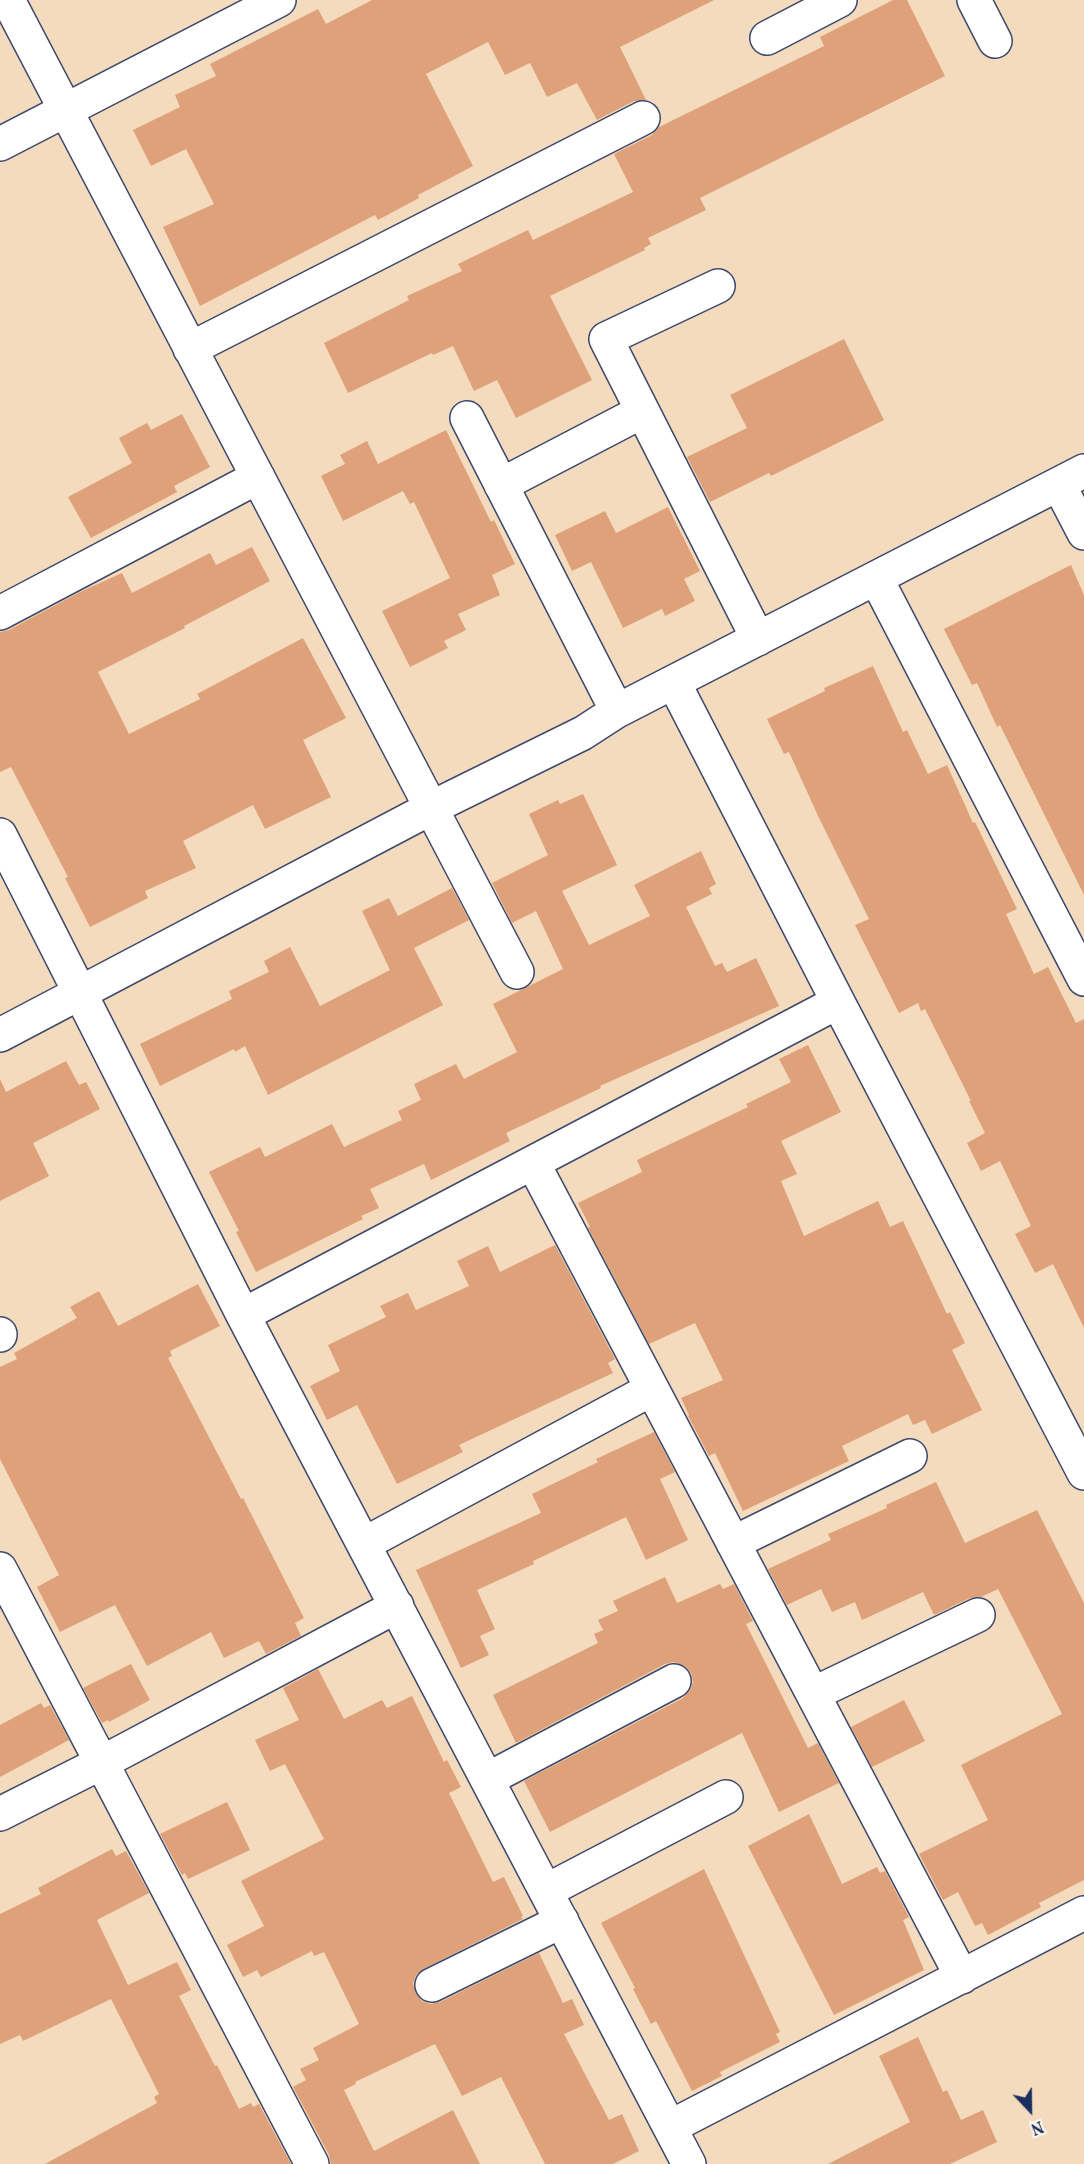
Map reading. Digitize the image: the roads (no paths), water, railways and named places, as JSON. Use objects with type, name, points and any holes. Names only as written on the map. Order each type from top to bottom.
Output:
[{"type":"street","points":[[8,0],[517,972]]},
{"type":"street","points":[[0,144],[279,0]]},
{"type":"street","points":[[767,38],[840,0]]},
{"type":"street","points":[[974,0],[995,41]]},
{"type":"street","points":[[190,349],[643,118]]},
{"type":"street","points":[[718,286],[606,339],[758,639]]},
{"type":"street","points":[[501,485],[641,412]]},
{"type":"street","points":[[467,418],[617,711]]},
{"type":"street","points":[[0,613],[258,477]]},
{"type":"street","points":[[0,1035],[431,808],[583,733],[617,711],[1071,478],[1084,533]]},
{"type":"street","points":[[876,578],[1084,979]]},
{"type":"street","points":[[674,683],[1084,1473]]},
{"type":"street","points":[[0,835],[243,1315],[689,2164]]},
{"type":"street","points":[[243,1315],[838,1002]]},
{"type":"street","points":[[533,1164],[962,1977]]},
{"type":"street","points":[[364,1544],[652,1389]]},
{"type":"street","points":[[733,1543],[910,1456]]},
{"type":"street","points":[[0,1569],[312,2164]]},
{"type":"street","points":[[0,1814],[397,1606]]},
{"type":"street","points":[[813,1694],[978,1615]]},
{"type":"street","points":[[488,1779],[674,1681]]},
{"type":"street","points":[[546,1891],[726,1797]]},
{"type":"street","points":[[670,2127],[1084,1913]]},
{"type":"street","points":[[432,1984],[562,1921]]}]
